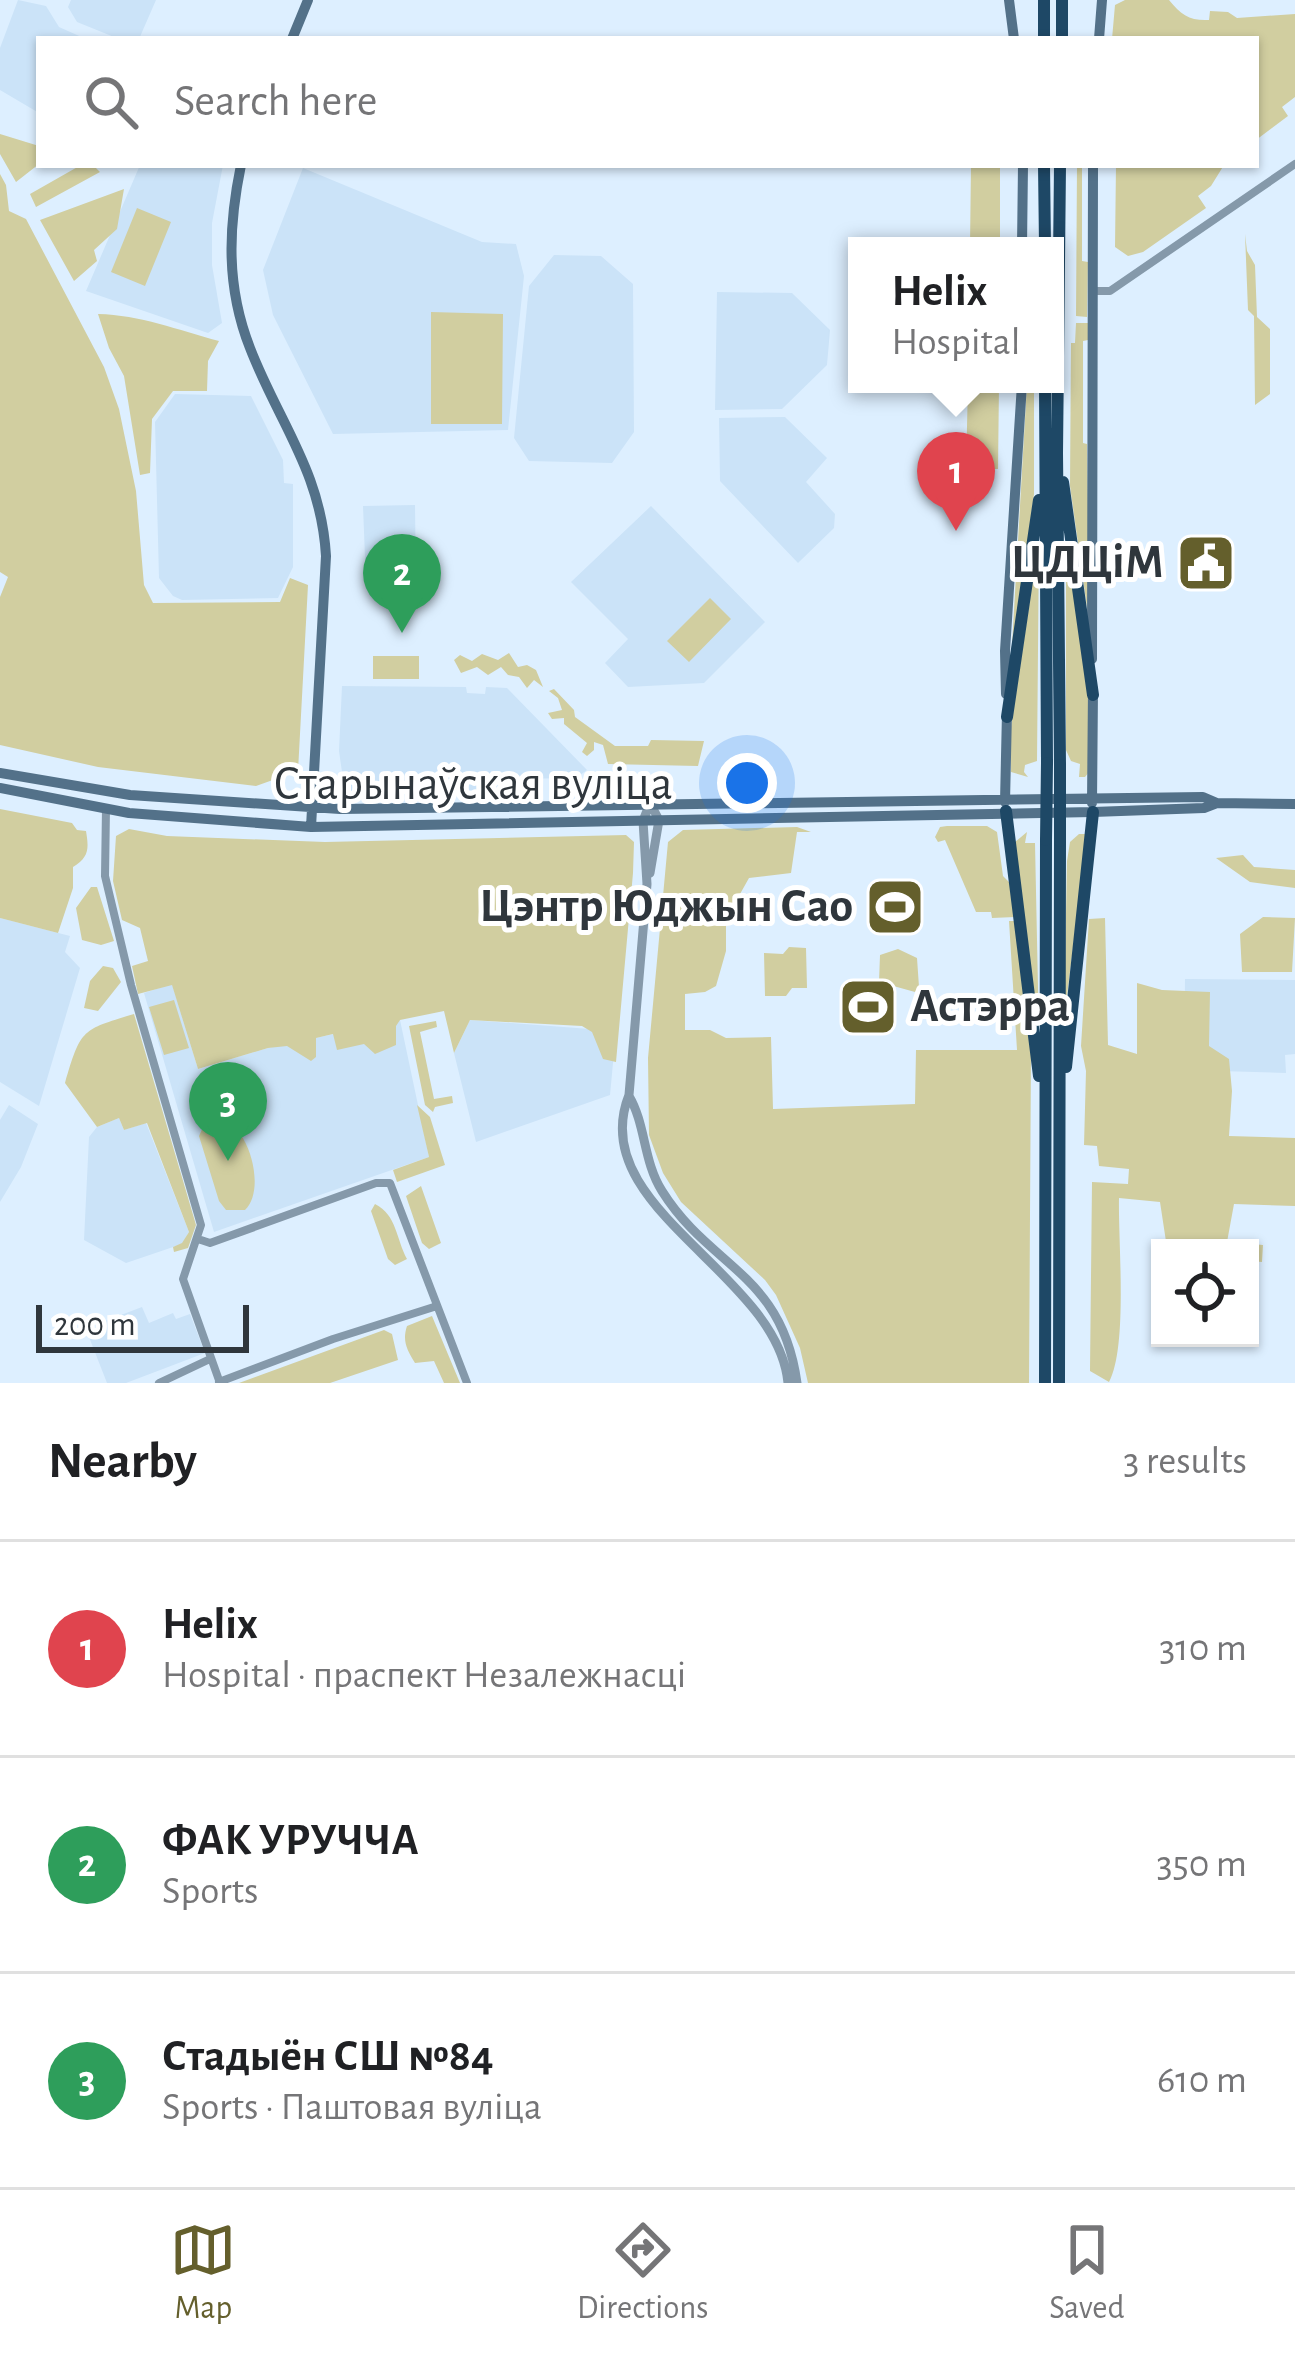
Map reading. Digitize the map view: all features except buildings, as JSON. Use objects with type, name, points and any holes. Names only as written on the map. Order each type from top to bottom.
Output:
[{"type":"highway","points":[[1044,0],[1044,36]]},
{"type":"highway","points":[[1062,0],[1062,36]]},
{"type":"highway","points":[[1045,168],[1045,237]]},
{"type":"highway","points":[[1058,237],[1060,168]]},
{"type":"highway","points":[[1047,393],[1052,452],[1093,695]]},
{"type":"highway","points":[[1054,393],[1053,1124],[1059,1383]]},
{"type":"highway","points":[[1007,717],[1052,452]]},
{"type":"highway","points":[[1005,804],[1053,1124]]},
{"type":"highway","points":[[1046,1383],[1053,1124],[1092,806]]},
{"type":"main road","points":[[293,36],[308,0]]},
{"type":"main road","points":[[1009,0],[1014,36]]},
{"type":"main road","points":[[1099,36],[1102,0]]},
{"type":"main road","points":[[241,168],[230,236],[237,308],[255,362],[317,493],[325,527],[310,827]]},
{"type":"main road","points":[[1022,237],[1023,168]]},
{"type":"main road","points":[[1092,806],[1093,168]]},
{"type":"main road","points":[[1005,804],[1005,651],[1022,393]]},
{"type":"main road","name":"Старынаўская вуліца","points":[[0,773],[109,793],[311,808],[650,803],[1204,808],[1216,803],[1295,803]]},
{"type":"main road","name":"Старынаўская вуліца","points":[[0,788],[106,808],[310,827],[658,820],[1005,804]]},
{"type":"main road","points":[[106,808],[109,793]]},
{"type":"street","points":[[1092,291],[1110,291],[1295,164]]},
{"type":"street","points":[[650,803],[658,820],[646,884],[629,1095],[649,1167],[661,1190],[766,1299],[789,1345],[793,1383]]},
{"type":"street","points":[[646,884],[643,820],[650,803]]},
{"type":"street","points":[[106,808],[105,876],[131,986],[200,1223],[183,1279],[219,1383],[437,1306]]},
{"type":"street","points":[[198,1239],[210,1243],[376,1183],[390,1183],[467,1383]]},
{"type":"street","points":[[158,1383],[210,1359]]},
{"type":"shaded area","points":[[18,0],[46,6],[59,27],[79,36],[36,36],[36,111],[0,90],[0,48]]},
{"type":"shaded area","points":[[71,0],[156,0],[140,36],[112,36],[77,22],[68,7]]},
{"type":"shaded area","points":[[1125,0],[1169,0],[1186,16],[1202,20],[1209,20],[1210,11],[1237,18],[1295,14],[1295,97],[1282,107],[1288,116],[1259,138],[1259,36],[1112,36],[1115,5]]},
{"type":"shaded area","points":[[0,134],[36,145],[36,166],[16,182],[0,154]]},
{"type":"shaded area","points":[[76,168],[100,172],[36,207],[30,194]]},
{"type":"shaded area","points":[[139,168],[222,168],[212,223],[212,265],[222,323],[208,333],[86,291]]},
{"type":"shaded area","points":[[303,168],[482,242],[516,244],[524,276],[508,430],[333,434],[273,315],[263,270]]},
{"type":"shaded area","points":[[971,168],[1000,168],[1000,237],[970,237]]},
{"type":"shaded area","points":[[1077,168],[1082,168],[1087,317],[1076,316]]},
{"type":"shaded area","points":[[1116,168],[1222,168],[1198,196],[1206,208],[1143,252],[1128,256],[1115,247]]},
{"type":"shaded area","points":[[0,174],[9,211],[26,219],[104,367],[119,409],[136,491],[144,585],[153,603],[280,602],[290,578],[308,585],[298,771],[256,786],[98,767],[0,745],[0,597],[8,577],[0,572]]},
{"type":"shaded area","points":[[124,189],[117,229],[94,250],[97,261],[74,281],[40,220]]},
{"type":"shaded area","points":[[137,208],[171,222],[145,286],[111,272]]},
{"type":"shaded area","points":[[1245,234],[1255,265],[1257,317],[1270,329],[1270,394],[1255,405],[1254,316],[1248,310]]},
{"type":"shaded area","points":[[554,255],[601,256],[633,284],[634,432],[612,463],[529,461],[514,438],[529,286]]},
{"type":"shaded area","points":[[717,292],[792,293],[830,330],[827,365],[782,409],[715,410]]},
{"type":"shaded area","points":[[431,312],[503,314],[502,424],[431,424]]},
{"type":"shaded area","points":[[98,314],[144,320],[219,341],[208,361],[207,391],[173,391],[152,419],[150,473],[140,475],[124,376]]},
{"type":"shaded area","points":[[1076,323],[1088,323],[1088,340],[1083,341],[1083,443],[1087,444],[1090,629],[1070,486],[1071,343],[1075,343]]},
{"type":"shaded area","points":[[968,393],[999,393],[998,469],[966,469]]},
{"type":"shaded area","points":[[1026,393],[1034,393],[1034,494],[1010,680]]},
{"type":"shaded area","points":[[175,394],[251,396],[283,460],[284,483],[293,484],[293,567],[278,598],[182,600],[159,578],[155,422]]},
{"type":"shaded area","points":[[785,417],[827,458],[806,482],[835,514],[834,528],[798,563],[720,481],[719,418]]},
{"type":"shaded area","points":[[415,505],[416,583],[366,583],[363,506]]},
{"type":"shaded area","points":[[651,506],[765,622],[704,683],[628,687],[605,663],[628,639],[571,582]]},
{"type":"shaded area","points":[[1066,519],[1089,688],[1089,772],[1085,777],[1079,777],[1080,764],[1071,761],[1066,750]]},
{"type":"shaded area","points":[[1039,538],[1037,761],[1025,765],[1028,777],[1011,772],[1011,727]]},
{"type":"shaded area","points":[[710,598],[731,619],[689,662],[667,641]]},
{"type":"shaded area","points":[[509,653],[518,667],[536,670],[543,687],[534,680],[527,688],[501,667],[488,675],[477,667],[461,673],[454,660],[460,655],[472,661],[482,654],[498,660]]},
{"type":"shaded area","points":[[373,656],[419,656],[419,679],[373,679]]},
{"type":"shaded area","points":[[342,686],[466,687],[467,693],[485,694],[486,687],[507,688],[587,770],[576,778],[502,779],[491,790],[345,793],[339,751]]},
{"type":"shaded area","points":[[554,689],[575,717],[615,746],[648,746],[651,740],[704,741],[698,766],[608,764],[603,745],[594,742],[587,756],[582,752],[587,743],[564,724],[564,718],[552,719],[548,713],[562,710],[549,691]]},
{"type":"shaded area","points":[[0,809],[72,823],[86,831],[87,852],[73,867],[73,888],[58,933],[0,918]]},
{"type":"shaded area","points":[[987,826],[997,832],[1003,876],[1012,885],[1015,917],[992,918],[991,912],[976,912],[945,840],[938,842],[935,837],[940,827]]},
{"type":"shaded area","points":[[797,827],[811,832],[797,832],[791,873],[749,878],[726,919],[726,951],[716,986],[685,994],[685,1030],[710,1030],[726,1038],[771,1037],[773,1109],[915,1104],[916,1050],[1017,1050],[1009,921],[1015,921],[1031,1048],[1029,1383],[808,1383],[800,1348],[776,1295],[681,1202],[663,1173],[649,1135],[648,1058],[668,842],[683,830]]},
{"type":"shaded area","points":[[129,829],[167,836],[325,842],[626,835],[634,842],[633,873],[616,1062],[603,1059],[592,1032],[582,1026],[470,1020],[454,1053],[444,1011],[400,1020],[396,1045],[375,1054],[364,1044],[337,1050],[333,1034],[316,1038],[316,1057],[311,1061],[287,1046],[198,1069],[172,985],[138,994],[132,966],[148,961],[140,928],[122,920],[113,881],[116,836]]},
{"type":"shaded area","points":[[1027,832],[1025,843],[1035,843],[1039,1036],[1015,842]]},
{"type":"shaded area","points":[[1087,834],[1064,1020],[1067,861],[1070,842]]},
{"type":"shaded area","points":[[1243,855],[1254,867],[1295,870],[1295,888],[1250,882],[1216,858]]},
{"type":"shaded area","points":[[91,887],[97,887],[114,941],[101,945],[82,940],[76,908]]},
{"type":"shaded area","points":[[1263,917],[1295,918],[1292,972],[1242,972],[1240,934]]},
{"type":"shaded area","points":[[0,918],[70,936],[65,952],[80,968],[39,1106],[0,1082]]},
{"type":"shaded area","points":[[1105,918],[1108,1045],[1137,1054],[1137,983],[1162,990],[1210,992],[1209,1046],[1229,1059],[1229,1136],[1295,1138],[1295,1206],[1234,1204],[1228,1239],[1166,1239],[1160,1202],[1119,1198],[1120,1320],[1109,1382],[1090,1371],[1092,1182],[1128,1184],[1129,1169],[1099,1166],[1097,1146],[1084,1145],[1086,1071],[1081,1046],[1089,919]]},
{"type":"shaded area","points":[[789,947],[806,948],[807,988],[792,988],[786,996],[765,996],[764,953],[783,954]]},
{"type":"shaded area","points":[[898,949],[917,958],[919,987],[915,992],[879,982],[880,955]]},
{"type":"shaded area","points":[[103,966],[113,968],[121,982],[98,1011],[84,1008],[90,981]]},
{"type":"shaded area","points":[[1185,979],[1295,980],[1295,1054],[1285,1055],[1286,1073],[1184,1070]]},
{"type":"shaded area","points":[[172,984],[198,1069],[268,1048],[400,1020],[429,1157],[214,1232],[144,993]]},
{"type":"shaded area","points":[[174,1000],[189,1048],[164,1055],[149,1007]]},
{"type":"shaded area","points":[[134,1014],[196,1225],[188,1248],[174,1252],[173,1247],[189,1232],[147,1123],[124,1130],[119,1118],[97,1127],[65,1083],[86,1034]]},
{"type":"shaded area","points":[[470,1020],[616,1031],[610,1095],[476,1142],[454,1053]]},
{"type":"shaded area","points":[[436,1021],[437,1027],[420,1032],[434,1099],[452,1096],[453,1103],[435,1107],[433,1112],[425,1105],[409,1026]]},
{"type":"shaded area","points":[[9,1105],[38,1124],[0,1202],[0,1120]]},
{"type":"shaded area","points":[[417,1105],[430,1117],[445,1165],[397,1182],[393,1170],[429,1157]]},
{"type":"shaded area","points":[[215,1117],[236,1129],[251,1156],[255,1186],[245,1210],[226,1210],[219,1201],[199,1136],[205,1123]]},
{"type":"shaded area","points":[[119,1118],[124,1130],[146,1123],[189,1232],[182,1244],[126,1263],[84,1240],[89,1137],[97,1127]]},
{"type":"shaded area","points":[[421,1186],[441,1243],[429,1249],[422,1243],[406,1196]]},
{"type":"shaded area","points":[[375,1204],[392,1221],[407,1259],[395,1265],[388,1259],[371,1211]]},
{"type":"shaded area","points":[[142,1307],[149,1323],[173,1313],[176,1319],[190,1314],[205,1353],[126,1383],[107,1383],[89,1337],[100,1323]]},
{"type":"shaded area","points":[[432,1316],[460,1383],[444,1383],[434,1361],[415,1363],[408,1350],[407,1326]]},
{"type":"shaded area","points":[[384,1330],[392,1334],[398,1360],[330,1383],[239,1383]]},
{"type":"place","name":"Helix","points":[[956,531]]},
{"type":"place","name":"ЦДЦіМ","points":[[1206,563]]},
{"type":"place","name":"ФАК УРУЧЧА","points":[[402,633]]},
{"type":"place","name":"Цэнтр Юджын Сао","points":[[895,907]]},
{"type":"place","name":"Астэрра","points":[[868,1007]]},
{"type":"place","name":"Стадыён СШ №84","points":[[228,1161]]}]
